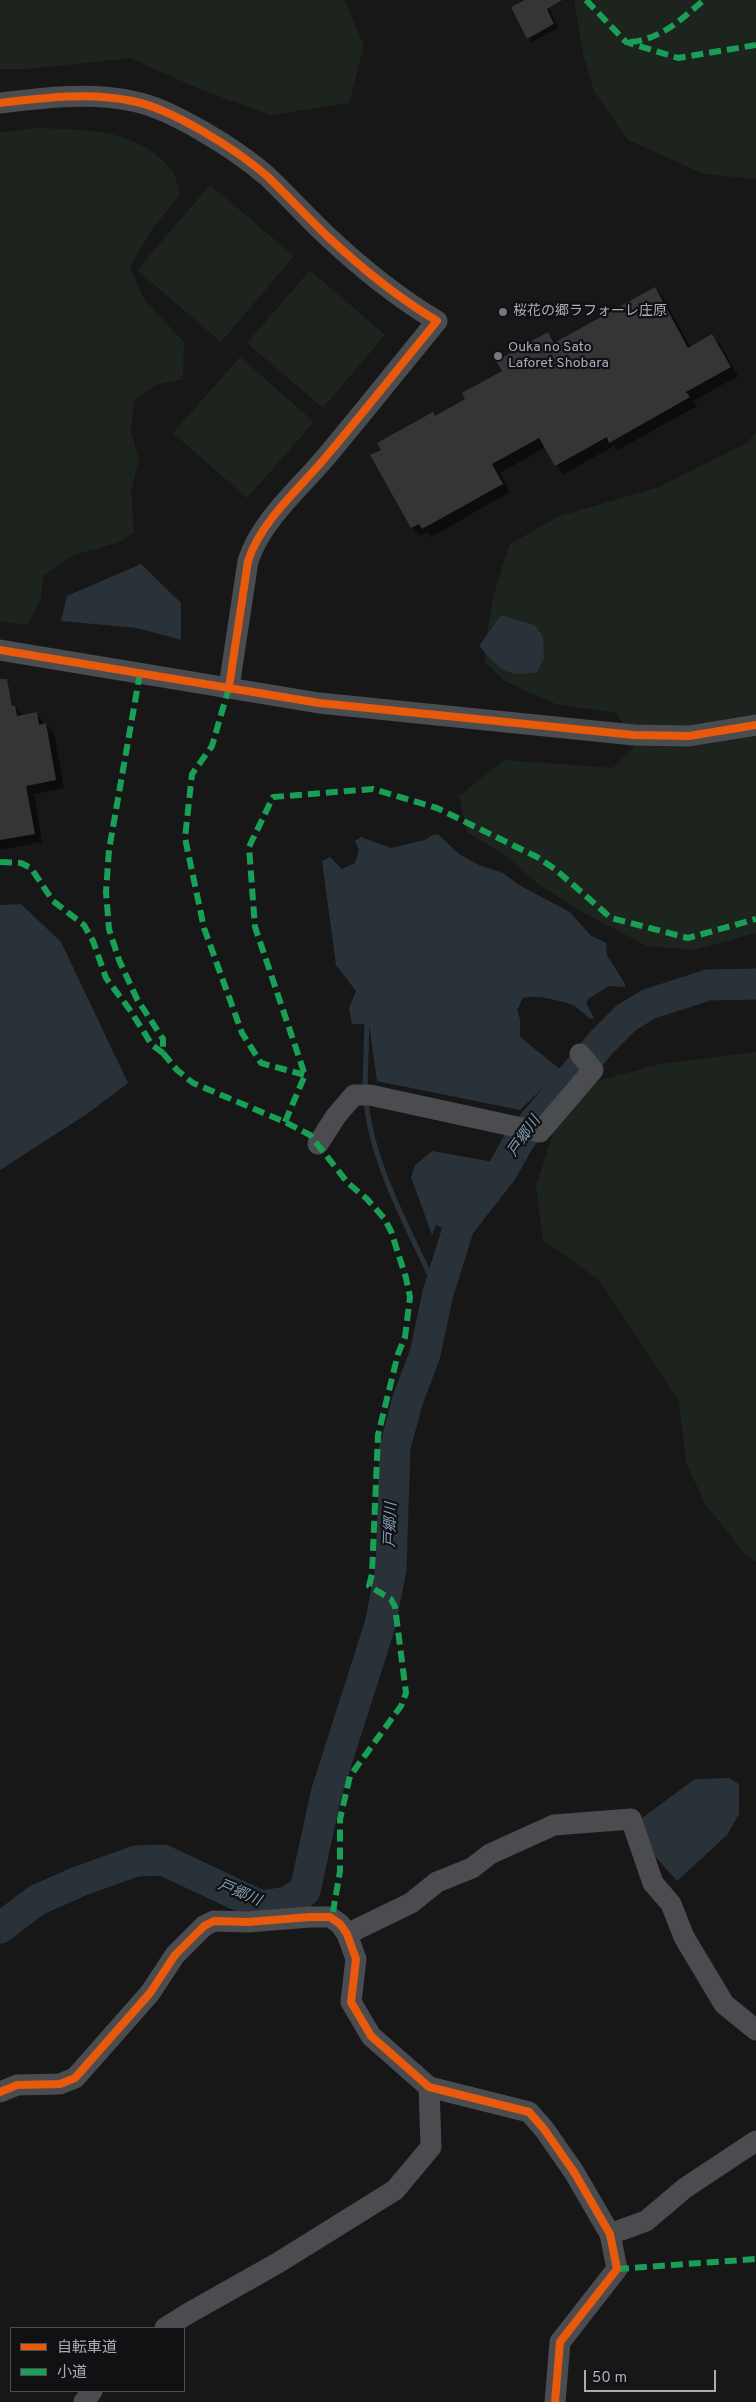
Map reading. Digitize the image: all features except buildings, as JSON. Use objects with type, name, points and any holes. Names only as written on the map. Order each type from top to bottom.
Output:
[{"type":"street","points":[[0,103],[66,96],[111,97],[135,101],[190,125],[266,175],[341,248],[409,304],[437,321],[258,537],[248,561],[229,687]]},
{"type":"street","points":[[0,650],[319,703],[634,735],[689,736],[756,725]]},
{"type":"street","points":[[318,1144],[336,1116],[354,1096],[364,1095],[540,1132],[593,1070],[585,1060]]},
{"type":"street","points":[[347,1934],[411,1903],[438,1882],[472,1868],[490,1854],[554,1825],[632,1819],[653,1883],[670,1904],[684,1936],[724,2004],[756,2030]]},
{"type":"street","points":[[0,2092],[17,2085],[60,2084],[75,2078],[150,1993],[175,1955],[204,1926],[214,1921],[248,1922],[323,1916],[336,1921],[347,1934],[356,1959],[351,2002],[371,2036],[430,2087],[529,2112],[544,2129],[574,2172],[610,2234],[617,2268],[560,2342],[555,2402]]},
{"type":"street","points":[[167,2327],[276,2264],[395,2190],[431,2147],[430,2087]]},
{"type":"street","points":[[610,2234],[646,2221],[685,2188],[756,2141]]},
{"type":"shaded area","points":[[0,0],[344,0],[364,45],[349,103],[271,115],[202,90],[130,58],[28,69],[0,69]]},
{"type":"shaded area","points":[[574,0],[756,0],[756,179],[704,174],[628,140],[594,91],[583,53]]},
{"type":"shaded area","points":[[34,128],[90,131],[108,133],[125,138],[157,155],[171,169],[176,178],[180,194],[151,231],[130,267],[145,301],[184,342],[183,379],[156,385],[134,401],[131,431],[139,460],[131,490],[134,533],[117,543],[73,555],[43,576],[41,599],[27,625],[0,621],[0,133]]},
{"type":"shaded area","points":[[210,185],[294,256],[221,342],[137,270]]},
{"type":"shaded area","points":[[310,270],[385,335],[323,408],[247,343]]},
{"type":"shaded area","points":[[240,357],[314,422],[247,498],[173,433]]},
{"type":"shaded area","points":[[756,432],[756,933],[694,950],[647,946],[582,912],[538,884],[505,855],[467,832],[459,796],[504,760],[613,768],[635,746],[617,713],[556,704],[504,681],[485,662],[493,602],[510,544],[560,516],[659,487],[747,443]]},
{"type":"shaded area","points":[[141,564],[181,603],[181,640],[137,628],[61,621],[67,596]]},
{"type":"shaded area","points":[[501,615],[534,625],[543,636],[544,658],[537,672],[517,674],[503,670],[479,646]]},
{"type":"shaded area","points":[[434,834],[439,835],[459,854],[479,865],[503,873],[519,885],[570,912],[590,935],[606,943],[607,955],[625,984],[625,987],[609,986],[588,999],[586,1003],[594,1018],[591,1019],[575,1006],[568,1003],[540,997],[523,998],[517,1010],[520,1019],[520,1037],[561,1070],[520,1110],[377,1081],[369,1024],[352,1024],[349,1008],[356,991],[336,965],[322,861],[330,857],[342,869],[355,863],[359,850],[355,841],[361,837],[391,848],[425,840]]},
{"type":"shaded area","points":[[21,904],[61,942],[128,1083],[87,1114],[0,1170],[0,905]]},
{"type":"shaded area","points":[[756,1052],[756,1562],[746,1555],[705,1504],[686,1462],[679,1401],[598,1279],[543,1240],[536,1186],[554,1130],[594,1082],[660,1064]]},
{"type":"shaded area","points":[[432,1151],[494,1162],[474,1185],[467,1199],[457,1210],[443,1239],[444,1229],[436,1225],[432,1235],[411,1177],[415,1165]]},
{"type":"shaded area","points":[[729,1778],[739,1784],[739,1814],[727,1835],[677,1881],[632,1830],[642,1818],[695,1779]]},
{"type":"waterway","name":"戸郷川","points":[[0,1928],[37,1900],[80,1881],[136,1861],[163,1860],[261,1906],[287,1902],[305,1891],[326,1794],[380,1625],[391,1569],[395,1447],[408,1399],[425,1354],[438,1293],[459,1226],[502,1171],[520,1139],[602,1042],[626,1018],[649,1004],[708,985],[756,984]]},
{"type":"waterway","points":[[365,1089],[367,1018]]},
{"type":"waterway","points":[[366,1100],[376,1150],[384,1174],[438,1293]]},
{"type":"marked path","points":[[586,0],[626,42],[678,58],[756,45]]},
{"type":"marked path","points":[[630,42],[661,33],[704,0]]},
{"type":"marked path","points":[[140,673],[109,850],[106,892],[109,929],[119,960],[137,999],[163,1039],[163,1053],[177,1070],[193,1083],[285,1122],[310,1135],[348,1183],[367,1199],[384,1218],[391,1231],[410,1297],[405,1337],[398,1354],[378,1435],[372,1574],[369,1586],[391,1599],[395,1607],[406,1693],[401,1706],[350,1776],[340,1819],[340,1871],[333,1912]]},
{"type":"marked path","points":[[229,687],[212,746],[192,774],[185,838],[204,928],[242,1033],[261,1063],[305,1075]]},
{"type":"marked path","points":[[285,1122],[305,1075],[255,927],[249,847],[273,797],[373,789],[437,808],[537,857],[555,869],[611,918],[688,938],[756,919]]},
{"type":"marked path","points":[[0,862],[21,863],[31,868],[53,901],[84,925],[93,941],[106,978],[130,1010],[152,1045],[163,1053]]},
{"type":"marked path","points":[[617,2269],[756,2259]]},
{"type":"cycle path","points":[[0,103],[82,96],[115,98],[148,105],[184,121],[239,154],[267,176],[352,259],[393,292],[437,321],[325,458],[271,519],[254,546],[248,561],[229,687]]},
{"type":"cycle path","points":[[0,650],[319,703],[634,735],[689,736],[756,725]]},
{"type":"cycle path","points":[[0,2092],[17,2085],[60,2084],[75,2078],[150,1993],[175,1955],[204,1926],[214,1921],[248,1922],[330,1917],[340,1924],[347,1934],[356,1959],[351,2002],[371,2036],[429,2087],[529,2112],[544,2129],[574,2172],[610,2234],[617,2269],[560,2342],[555,2402]]},
{"type":"place","name":"桜花の郷ラフォーレ庄原","points":[[503,312]]},
{"type":"place","name":"Ouka no Sato Laforet Shobara","points":[[498,356]]}]
